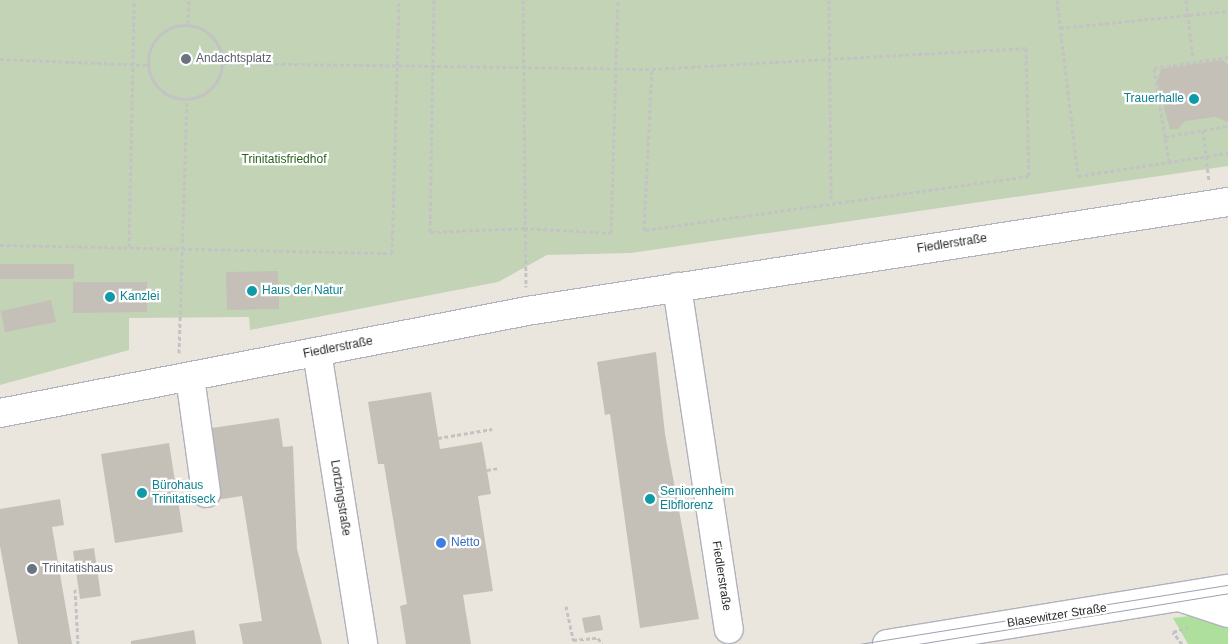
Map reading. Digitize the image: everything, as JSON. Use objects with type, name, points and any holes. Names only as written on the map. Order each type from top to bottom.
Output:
[{"type":"street","name":"Fiedlerstraße","points":[[0,413],[527,311],[1220,203]]},
{"type":"street","name":"Fiedlerstraße","points":[[677,287],[729,629]]},
{"type":"street","name":"Lortzingstraße","points":[[317,352],[363,644]]},
{"type":"street","points":[[185,378],[206,493]]},
{"type":"street","name":"Blasewitzer Straße","points":[[887,644],[1228,589]]},
{"type":"street","points":[[1178,597],[1228,613]]},
{"type":"path","points":[[129,247],[134,0]]},
{"type":"path","points":[[188,24],[189,0]]},
{"type":"path","points":[[0,245],[392,253],[398,0]]},
{"type":"path","points":[[434,0],[430,232],[524,228],[611,233],[618,0]]},
{"type":"path","points":[[523,0],[521,66],[527,311]]},
{"type":"path","points":[[829,0],[831,201]]},
{"type":"path","points":[[1057,0],[1078,176],[1228,152]]},
{"type":"path","points":[[1186,0],[1193,59]]},
{"type":"path","points":[[1060,28],[1228,11]]},
{"type":"path","points":[[188,24],[213,38],[223,63],[218,81],[204,94],[187,100],[168,96],[153,83],[147,64],[151,44],[167,28],[188,24]]},
{"type":"path","points":[[223,63],[396,67],[521,66],[652,70],[1026,48],[1030,176],[831,201],[644,230],[652,70]]},
{"type":"path","points":[[1169,162],[1154,68],[1193,59],[1228,57]]},
{"type":"path","points":[[0,60],[147,64]]},
{"type":"path","points":[[185,378],[181,248],[187,100]]},
{"type":"path","points":[[1165,137],[1228,126]]},
{"type":"path","points":[[1203,130],[1206,156],[1220,203]]},
{"type":"path","points":[[438,438],[492,429]]},
{"type":"path","points":[[487,470],[499,468]]},
{"type":"path","points":[[75,589],[78,644]]},
{"type":"path","points":[[566,606],[573,640],[598,638],[602,644]]},
{"type":"path","points":[[1173,632],[1182,644]]},
{"type":"green space","name":"Trinitatisfriedhof","points":[[0,0],[1228,0],[1228,166],[631,253],[547,255],[498,282],[250,330],[249,317],[129,318],[129,350],[0,385]]},
{"type":"green space","points":[[1190,616],[1228,622],[1228,644],[1188,644],[1173,618]]},
{"type":"building","name":"Trauerhalle","points":[[1223,60],[1228,65],[1228,122],[1215,117],[1185,121],[1178,129],[1170,129],[1157,82],[1161,69]]},
{"type":"building","points":[[0,264],[74,264],[74,279],[0,279]]},
{"type":"building","name":"Haus der Natur","points":[[278,271],[279,309],[227,310],[226,272]]},
{"type":"building","name":"Kanzlei","points":[[73,282],[147,282],[147,312],[73,313]]},
{"type":"building","points":[[51,300],[56,322],[5,332],[1,311]]},
{"type":"building","name":"Seniorenheim Elbflorenz","points":[[656,352],[665,434],[699,619],[640,628],[610,414],[605,415],[597,362]]},
{"type":"building","name":"Netto","points":[[431,392],[440,449],[482,442],[491,494],[478,496],[493,591],[463,595],[471,644],[406,644],[400,606],[407,604],[384,464],[378,464],[368,402]]},
{"type":"building","points":[[279,418],[283,447],[293,446],[297,549],[322,644],[243,644],[239,624],[262,621],[242,496],[216,500],[205,429]]},
{"type":"building","name":"Bürohaus Trinitatiseck","points":[[169,443],[183,532],[115,543],[101,454]]},
{"type":"building","name":"Trinitatishaus","points":[[60,499],[64,525],[52,527],[72,644],[18,644],[0,546],[0,509]]},
{"type":"building","points":[[94,548],[101,596],[80,599],[73,551]]},
{"type":"building","points":[[600,615],[603,630],[585,633],[582,618]]},
{"type":"building","points":[[194,630],[196,644],[131,644],[131,641]]},
{"type":"tram line","points":[[859,644],[1228,585]]},
{"type":"tram line","points":[[918,644],[1228,593]]},
{"type":"place","name":"Andachtsplatz","points":[[186,59]]},
{"type":"place","name":"Trauerhalle","points":[[1194,99]]},
{"type":"place","name":"Haus der Natur","points":[[252,291]]},
{"type":"place","name":"Kanzlei","points":[[110,297]]},
{"type":"place","name":"Bürohaus Trinitatiseck","points":[[142,493]]},
{"type":"place","name":"Seniorenheim Elbflorenz","points":[[650,499]]},
{"type":"place","name":"Netto","points":[[441,543]]},
{"type":"place","name":"Trinitatishaus","points":[[32,569]]}]
